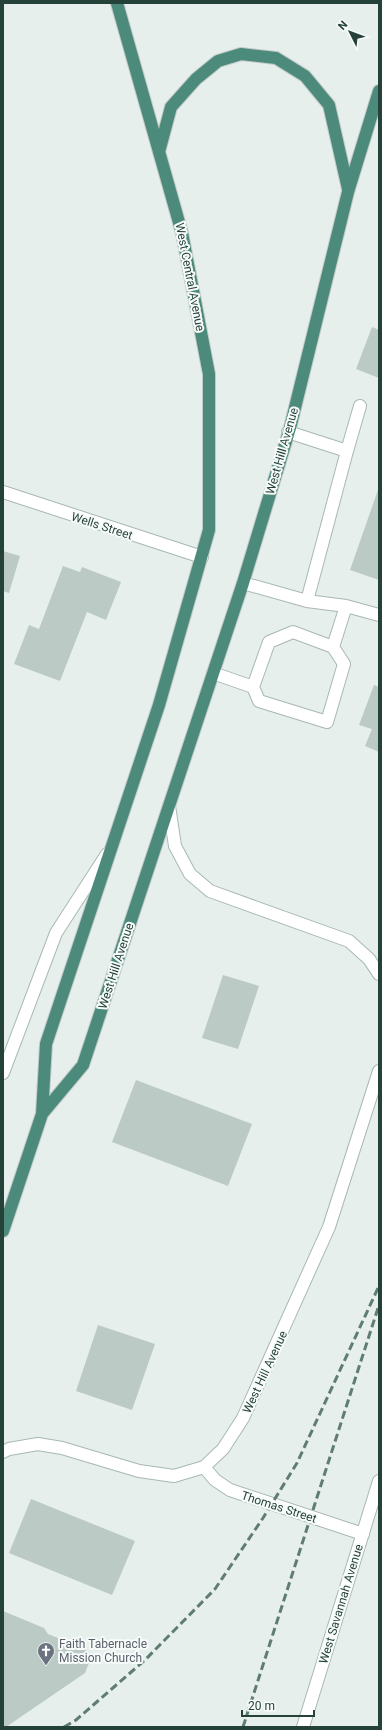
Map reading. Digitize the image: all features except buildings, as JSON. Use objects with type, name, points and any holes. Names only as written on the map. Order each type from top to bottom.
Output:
[{"type":"highway","name":"West Central Avenue","points":[[117,3],[182,233],[209,374],[210,530],[202,557]]},
{"type":"highway","points":[[159,152],[171,107],[196,79],[218,61],[241,54],[276,58],[305,76],[329,105],[348,192]]},
{"type":"highway","name":"West Hill Avenue","points":[[42,1114],[83,1065],[214,673],[243,584],[288,432],[348,192],[379,91]]},
{"type":"highway","name":"West Hill Avenue","points":[[3,1231],[42,1114],[46,1044],[160,705],[202,557]]},
{"type":"street","points":[[307,601],[360,406]]},
{"type":"street","points":[[288,432],[347,451]]},
{"type":"street","name":"Wells Street","points":[[3,492],[202,557]]},
{"type":"street","points":[[243,584],[307,601],[346,606],[379,615]]},
{"type":"street","points":[[333,647],[346,606]]},
{"type":"street","points":[[293,632],[333,647],[344,664],[327,722],[259,701],[253,687],[269,642],[293,632]]},
{"type":"street","points":[[214,673],[253,687]]},
{"type":"street","name":"West Hill Avenue","points":[[169,806],[175,846],[190,874],[210,891],[348,941],[369,959],[379,974]]},
{"type":"street","name":"West Hill Avenue","points":[[3,1073],[56,933],[112,846]]},
{"type":"street","name":"West Hill Avenue","points":[[3,1452],[9,1449],[38,1444],[62,1448],[139,1471],[174,1476],[204,1467],[223,1449],[243,1418],[329,1227],[379,1071]]},
{"type":"street","name":"Thomas Street","points":[[204,1467],[214,1480],[230,1490],[362,1534]]},
{"type":"street","name":"West Savannah Avenue","points":[[304,1727],[379,1481]]},
{"type":"railway","points":[[64,1727],[76,1720],[145,1660],[215,1589],[263,1518],[297,1463],[379,1286]]},
{"type":"railway","points":[[243,1727],[379,1305]]},
{"type":"place","name":"Faith Tabernacle Mission Church","points":[[46,1666]]}]
